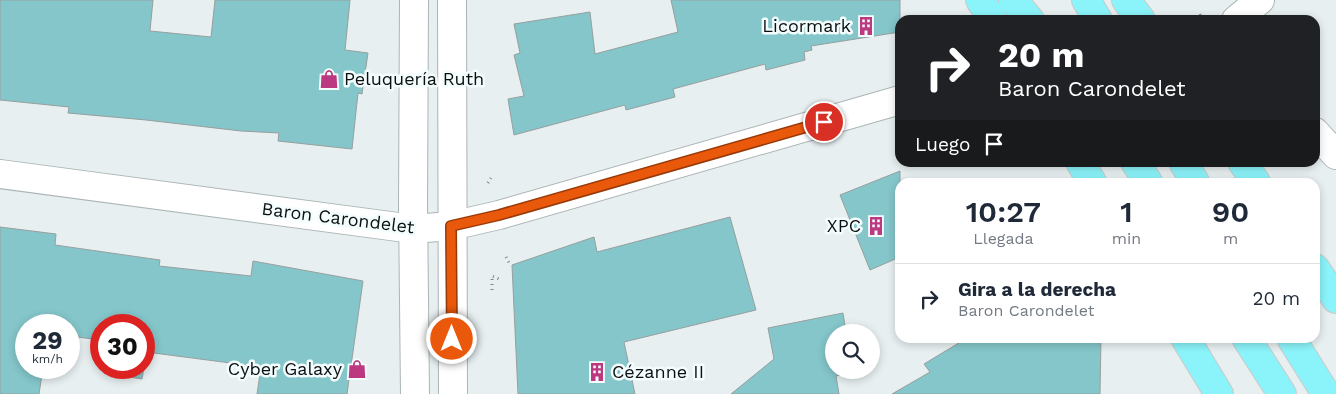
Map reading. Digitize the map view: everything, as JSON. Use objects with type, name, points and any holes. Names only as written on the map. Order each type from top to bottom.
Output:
[{"type":"main road","points":[[980,0],[990,15]]},
{"type":"main road","points":[[1013,0],[1026,15]]},
{"type":"main road","points":[[1086,0],[1095,15]]},
{"type":"main road","points":[[1126,0],[1137,15]]},
{"type":"main road","points":[[1083,167],[1090,178]]},
{"type":"main road","points":[[1138,167],[1145,178]]},
{"type":"main road","points":[[1186,167],[1193,178]]},
{"type":"main road","points":[[1246,167],[1253,178]]},
{"type":"main road","points":[[1320,275],[1336,299]]},
{"type":"main road","points":[[1188,343],[1218,394]]},
{"type":"main road","points":[[1249,343],[1282,394]]},
{"type":"main road","points":[[1294,343],[1326,394]]},
{"type":"street","points":[[414,0],[413,229],[415,394]]},
{"type":"street","points":[[452,0],[451,226],[453,394]]},
{"type":"street","points":[[1029,0],[1040,15]]},
{"type":"street","points":[[1073,0],[1084,15]]},
{"type":"street","name":"Baron Carondelet","points":[[0,174],[413,229],[451,226],[499,215],[895,101]]},
{"type":"street","points":[[1320,137],[1336,155]]},
{"type":"path","points":[[488,183],[492,178]]},
{"type":"path","points":[[506,257],[509,263]]},
{"type":"path","points":[[492,290],[492,276],[499,279]]},
{"type":"building","points":[[0,0],[153,0],[150,31],[211,37],[215,0],[350,0],[345,50],[368,53],[362,94],[358,93],[352,149],[278,141],[279,133],[241,131],[68,113],[69,107],[0,100]]},
{"type":"building","points":[[671,0],[900,0],[900,15],[895,15],[895,33],[811,46],[812,50],[804,52],[805,60],[766,70],[765,64],[673,89],[675,97],[626,110],[625,105],[514,135],[508,99],[524,96],[514,55],[520,53],[514,24],[590,12],[595,54],[678,32]]},
{"type":"building","name":"XPC","points":[[900,171],[900,178],[895,178],[895,259],[870,270],[840,195]]},
{"type":"building","points":[[730,217],[756,310],[624,342],[635,394],[518,394],[512,265],[594,237],[597,252]]},
{"type":"building","points":[[0,227],[56,234],[55,245],[160,260],[159,266],[251,276],[253,261],[363,281],[347,394],[257,394],[261,367],[155,353],[155,314],[90,314],[90,339],[80,337],[80,314],[15,314],[15,379],[41,379],[39,394],[0,394]]},
{"type":"building","points":[[843,313],[845,324],[825,324],[825,379],[836,379],[839,394],[731,394],[774,359],[768,328]]},
{"type":"building","points":[[959,343],[1101,343],[1100,394],[892,394],[930,372],[924,364]]},
{"type":"place","name":"Licormark","points":[[866,26]]},
{"type":"place","name":"Peluquería Ruth","points":[[329,79]]},
{"type":"place","name":"XPC","points":[[876,226]]},
{"type":"place","name":"Cyber Galaxy","points":[[357,369]]},
{"type":"place","name":"Cézanne II","points":[[597,372]]},
{"type":"route","points":[[452,339],[451,226],[499,215],[824,122]]}]
